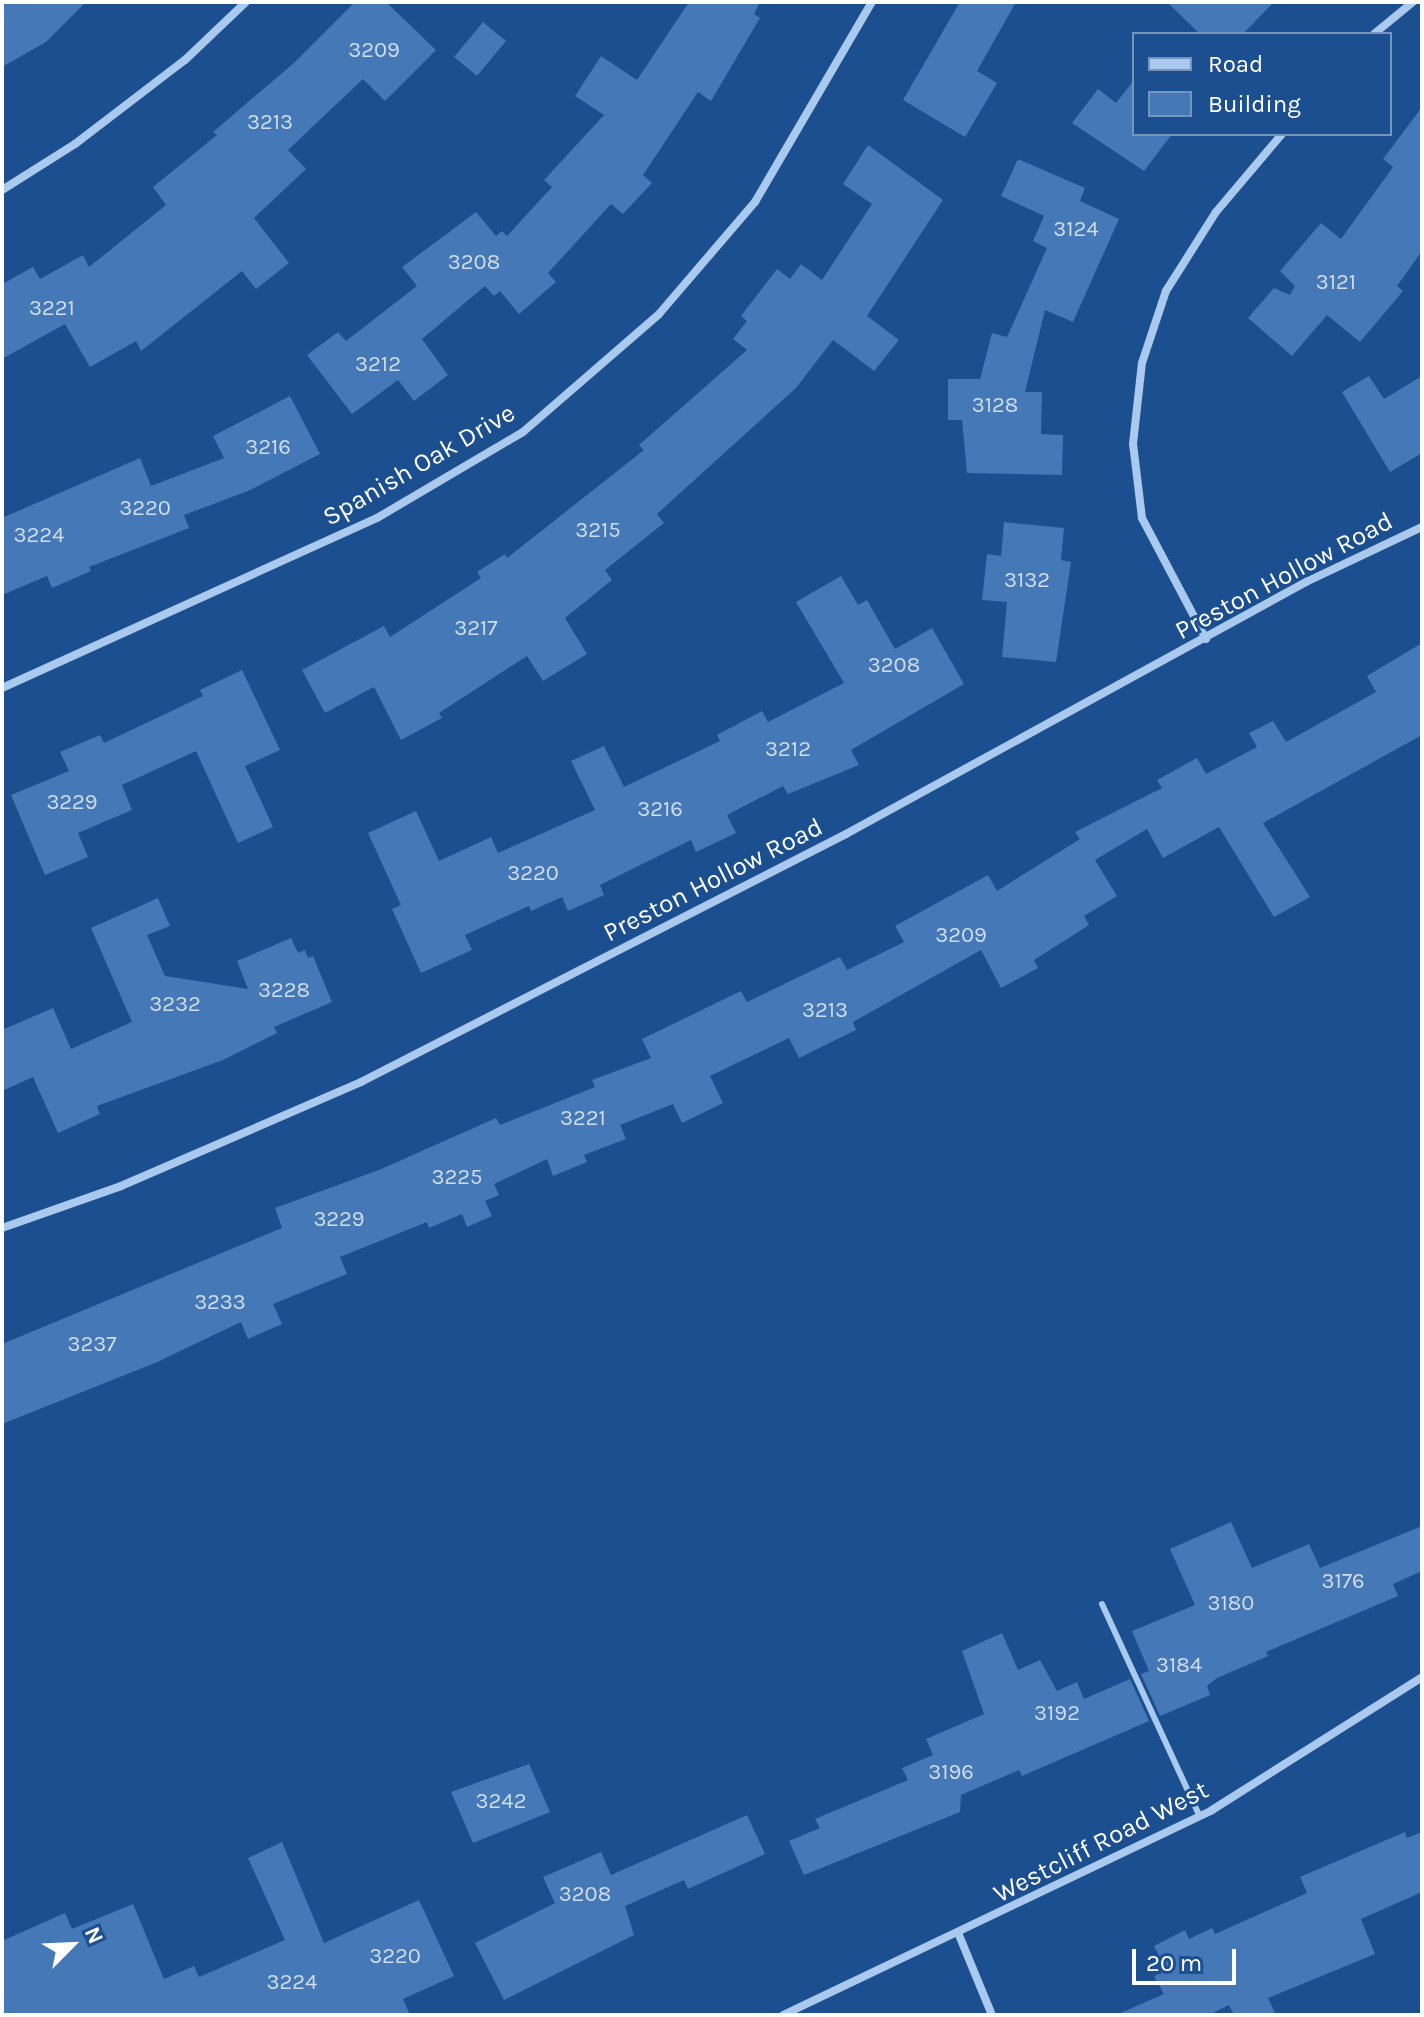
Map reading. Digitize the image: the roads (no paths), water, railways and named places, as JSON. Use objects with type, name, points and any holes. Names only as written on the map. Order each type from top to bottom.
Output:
[{"type":"street","points":[[2,190],[75,144],[185,60],[246,2]]},
{"type":"street","name":"Spanish Oak Drive","points":[[2,688],[377,518],[523,432],[659,314],[755,202],[872,2]]},
{"type":"street","points":[[1376,32],[1413,2]]},
{"type":"street","points":[[1206,639],[1142,518],[1133,444],[1142,363],[1166,291],[1216,212],[1280,136]]},
{"type":"street","name":"Preston Hollow Road","points":[[2,1228],[121,1186],[361,1082],[846,834],[1306,582],[1422,527]]},
{"type":"street","name":"Westcliff Road West","points":[[783,2015],[959,1935],[1200,1817],[1422,1677]]},
{"type":"street","points":[[959,1935],[992,2015]]},
{"type":"lane","points":[[1102,1604],[1200,1817]]}]
